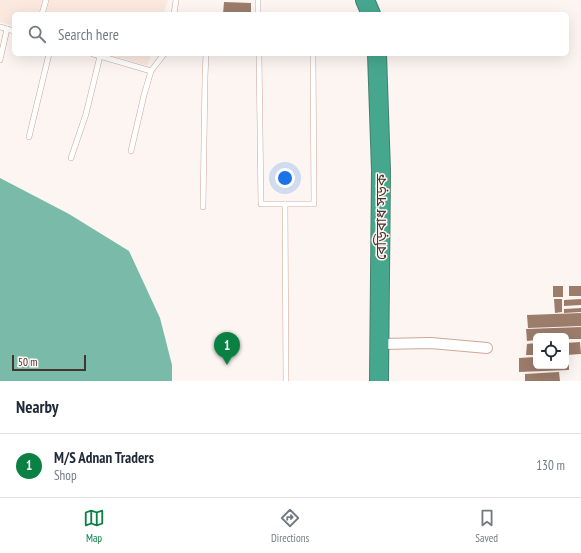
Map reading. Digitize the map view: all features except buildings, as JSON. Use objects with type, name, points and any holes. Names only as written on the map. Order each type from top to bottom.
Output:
[{"type":"highway","points":[[365,0],[370,12]]},
{"type":"highway","points":[[375,0],[376,12]]},
{"type":"highway","name":"বেড়িবাধ সড়ক","points":[[377,56],[381,170],[379,381]]},
{"type":"street","points":[[380,344],[431,343],[487,348]]},
{"type":"lane","points":[[43,12],[46,0]]},
{"type":"lane","points":[[174,12],[176,0]]},
{"type":"lane","points":[[258,0],[258,12]]},
{"type":"lane","points":[[0,27],[12,30]]},
{"type":"lane","points":[[0,60],[7,29]]},
{"type":"lane","points":[[29,137],[49,56]]},
{"type":"lane","points":[[72,158],[86,114],[100,56],[151,71]]},
{"type":"lane","points":[[131,151],[151,71],[162,56]]},
{"type":"lane","points":[[203,207],[206,56]]},
{"type":"lane","points":[[259,56],[261,204],[314,204],[313,56]]},
{"type":"lane","points":[[285,204],[286,381]]},
{"type":"shaded area","points":[[0,0],[168,0],[164,12],[12,12],[12,25],[0,22]]},
{"type":"shaded area","points":[[114,56],[150,56],[148,66]]},
{"type":"shaded area","points":[[0,178],[69,214],[129,251],[160,318],[172,365],[172,381],[0,381]]},
{"type":"place","name":"M/S Adnan Traders","points":[[227,365]]}]
